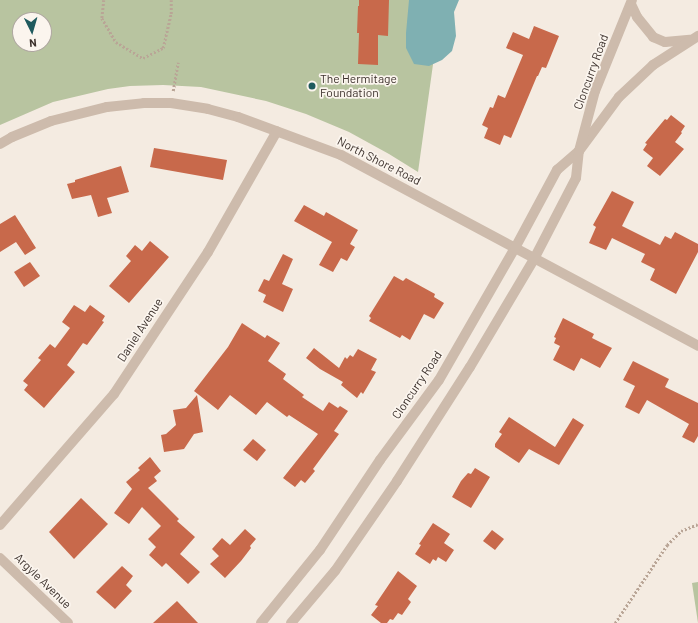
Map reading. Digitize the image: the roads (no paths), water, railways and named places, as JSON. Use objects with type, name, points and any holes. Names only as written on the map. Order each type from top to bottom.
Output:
[{"type":"street","name":"Cloncurry Road","points":[[632,2],[637,17],[654,37],[665,42],[695,38]]},
{"type":"street","name":"Cloncurry Road","points":[[291,623],[334,571],[397,481],[463,380],[534,259],[576,178],[579,151],[595,91],[632,2]]},
{"type":"street","points":[[579,151],[619,97],[653,66],[695,38]]},
{"type":"street","name":"North Shore Road","points":[[0,144],[12,137],[51,121],[107,107],[144,103],[171,103],[208,109],[238,117],[341,155],[698,346]]},
{"type":"street","name":"Daniel Avenue","points":[[0,525],[114,394],[208,252],[277,131]]},
{"type":"street","name":"Cloncurry Road","points":[[261,623],[320,550],[380,460],[439,380],[515,248],[557,170],[579,151]]},
{"type":"street","name":"Argyle Avenue","points":[[0,558],[68,623]]},
{"type":"water","points":[[409,0],[459,0],[454,12],[456,36],[452,51],[442,60],[429,66],[414,64],[406,48]]},
{"type":"place","name":"The Hermitage Foundation","points":[[312,86]]}]
